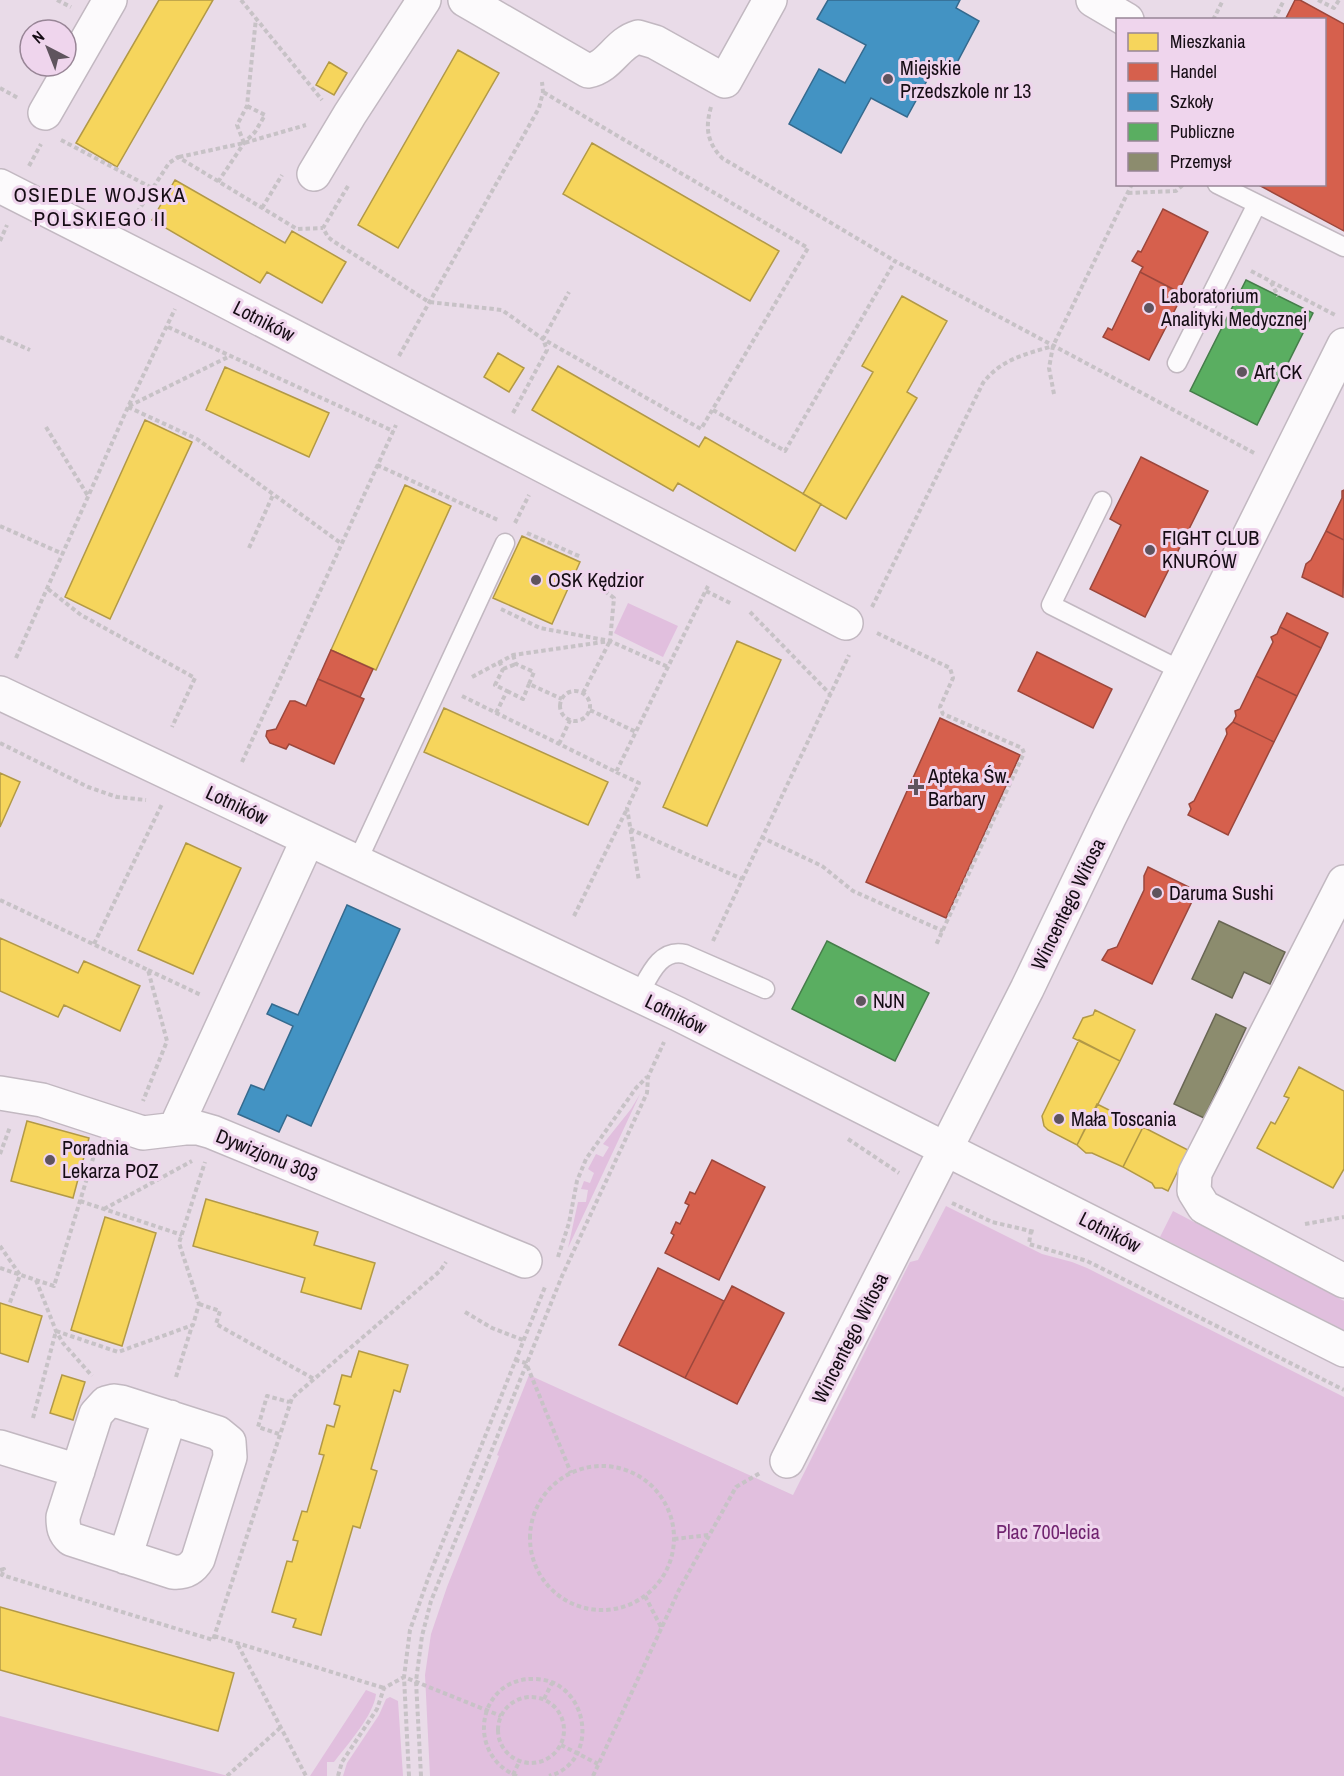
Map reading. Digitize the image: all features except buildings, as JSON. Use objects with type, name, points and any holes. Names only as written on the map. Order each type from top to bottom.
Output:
[{"type":"street","points":[[51,125],[110,0]]},
{"type":"street","points":[[314,174],[343,116],[424,0]]},
{"type":"street","points":[[465,0],[588,70],[596,69],[624,44],[638,37],[655,42],[725,81],[770,0]]},
{"type":"street","points":[[1093,0],[1124,18]]},
{"type":"street","name":"Lotników","points":[[0,186],[721,559],[860,628]]},
{"type":"street","name":"Wincentego Witosa","points":[[787,1461],[1027,989],[1283,468],[1342,331]]},
{"type":"street","name":"Lotników","points":[[0,693],[678,1014],[1344,1350]]},
{"type":"street","points":[[175,1129],[308,839]]},
{"type":"street","points":[[1344,882],[1195,1173],[1194,1191],[1204,1207],[1344,1281]]},
{"type":"street","name":"Dywizjonu 303","points":[[0,1093],[42,1100],[152,1134],[175,1129],[198,1128],[210,1142],[462,1235],[543,1268]]},
{"type":"street","points":[[121,1402],[170,1417],[218,1433],[229,1442],[231,1450],[194,1566],[180,1573],[71,1539],[65,1534],[63,1518],[96,1414],[106,1403],[121,1402]]},
{"type":"street","points":[[125,1557],[170,1417]]},
{"type":"street","points":[[0,1447],[78,1471]]},
{"type":"lane","points":[[1221,186],[1344,248]]},
{"type":"lane","points":[[1177,363],[1257,204]]},
{"type":"lane","points":[[1102,501],[1051,605],[1182,671]]},
{"type":"lane","points":[[357,862],[445,687],[478,598],[505,543]]},
{"type":"lane","points":[[638,996],[653,969],[667,954],[678,953],[765,989]]},
{"type":"path","points":[[116,245],[169,163],[178,158],[343,116],[241,0]]},
{"type":"path","points":[[1214,18],[1223,0]]},
{"type":"path","points":[[1275,18],[1284,0]]},
{"type":"path","points":[[1318,0],[1334,8],[1339,0]]},
{"type":"path","points":[[244,143],[237,125],[248,106],[256,18]]},
{"type":"path","points":[[242,762],[393,431],[397,390],[429,302],[539,108],[543,92],[542,81]]},
{"type":"path","points":[[725,81],[711,107],[707,121],[707,136],[713,149],[722,158],[895,261],[1283,468]]},
{"type":"path","points":[[323,228],[333,241],[429,302],[502,310],[543,339],[701,429],[808,248],[543,92]]},
{"type":"path","points":[[218,182],[265,115],[248,106]]},
{"type":"path","points":[[51,125],[154,189]]},
{"type":"path","points":[[178,158],[297,229],[323,228]]},
{"type":"path","points":[[323,228],[353,177]]},
{"type":"path","points":[[1054,394],[1049,368],[1053,346],[1131,186]]},
{"type":"path","points":[[1128,193],[1176,191],[1182,186]]},
{"type":"path","points":[[713,410],[785,451],[895,261]]},
{"type":"path","points":[[1245,268],[1270,281],[1342,331]]},
{"type":"path","points":[[16,658],[128,406],[168,327],[187,281]]},
{"type":"path","points":[[1270,281],[1278,296]]},
{"type":"path","points":[[543,339],[569,292]]},
{"type":"path","points":[[168,327],[393,431]]},
{"type":"path","points":[[0,337],[30,350]]},
{"type":"path","points":[[497,443],[548,351],[543,339]]},
{"type":"path","points":[[704,962],[860,628],[983,383],[991,372],[1009,360],[1053,346]]},
{"type":"path","points":[[128,406],[230,356]]},
{"type":"path","points":[[128,406],[197,439],[342,544]]},
{"type":"path","points":[[46,426],[88,496]]},
{"type":"path","points":[[377,465],[503,522]]},
{"type":"path","points":[[249,548],[273,495]]},
{"type":"path","points":[[0,526],[63,554]]},
{"type":"path","points":[[523,531],[581,558]]},
{"type":"path","points":[[616,772],[721,559]]},
{"type":"path","points":[[578,571],[614,598],[610,641],[583,693]]},
{"type":"path","points":[[47,588],[81,615],[195,678],[172,727]]},
{"type":"path","points":[[706,591],[751,613],[830,694]]},
{"type":"path","points":[[478,598],[540,628],[610,641],[668,668]]},
{"type":"path","points":[[860,628],[950,668],[953,678],[940,707],[943,714],[1022,748],[1024,753],[936,945]]},
{"type":"path","points":[[445,687],[513,655],[610,641]]},
{"type":"path","points":[[513,655],[516,664]]},
{"type":"path","points":[[499,661],[503,669]]},
{"type":"path","points":[[516,664],[534,672],[523,699],[495,685],[503,669],[516,664]]},
{"type":"path","points":[[529,684],[562,699]]},
{"type":"path","points":[[445,687],[639,783],[574,916]]},
{"type":"path","points":[[575,690],[583,693],[589,699],[590,710],[582,720],[570,720],[561,712],[562,699],[575,690]]},
{"type":"path","points":[[496,713],[507,691]]},
{"type":"path","points":[[590,710],[636,732]]},
{"type":"path","points":[[560,744],[570,720]]},
{"type":"path","points":[[0,743],[88,787],[117,797],[163,801],[94,944]]},
{"type":"path","points":[[627,808],[639,880]]},
{"type":"path","points":[[630,829],[742,879]]},
{"type":"path","points":[[761,837],[822,866],[853,891],[943,931]]},
{"type":"path","points":[[0,900],[229,1008]]},
{"type":"path","points":[[0,1268],[54,1286],[80,1201],[118,1125],[167,1041],[148,970]]},
{"type":"path","points":[[421,1776],[416,1681],[422,1635],[432,1601],[574,1248],[647,1093],[648,1077],[678,1014]]},
{"type":"path","points":[[409,1776],[404,1677],[408,1643],[418,1604],[523,1340],[543,1268],[569,1223],[577,1181],[586,1159],[636,1088],[648,1077]]},
{"type":"path","points":[[636,1088],[647,1093]]},
{"type":"path","points":[[104,1209],[210,1142]]},
{"type":"path","points":[[176,1377],[199,1304],[179,1244],[210,1142]]},
{"type":"path","points":[[80,1201],[182,1235]]},
{"type":"path","points":[[0,1570],[4,1569],[2,1575],[213,1640],[289,1402],[440,1271],[462,1235]]},
{"type":"path","points":[[0,1246],[20,1275]]},
{"type":"path","points":[[9,1305],[20,1275]]},
{"type":"path","points":[[36,1280],[56,1331],[63,1343],[92,1376],[106,1403]]},
{"type":"path","points":[[199,1304],[220,1311],[216,1324],[314,1379]]},
{"type":"path","points":[[465,1312],[492,1328],[523,1340]]},
{"type":"path","points":[[56,1331],[118,1352],[193,1325]]},
{"type":"path","points":[[33,1418],[56,1331]]},
{"type":"path","points":[[515,1360],[526,1363]]},
{"type":"path","points":[[526,1363],[571,1473]]},
{"type":"path","points":[[279,1434],[258,1427],[267,1396],[289,1402]]},
{"type":"path","points":[[593,1776],[660,1627],[736,1487],[787,1461]]},
{"type":"path","points":[[612,1466],[632,1472],[649,1484],[663,1499],[671,1518],[674,1539],[671,1559],[662,1578],[645,1596],[623,1607],[599,1610],[575,1605],[555,1593],[539,1574],[531,1551],[531,1527],[538,1504],[554,1485],[571,1473],[591,1467],[612,1466]]},
{"type":"path","points":[[674,1539],[709,1535]]},
{"type":"path","points":[[645,1596],[660,1627]]},
{"type":"path","points":[[214,1636],[384,1688]]},
{"type":"path","points":[[238,1644],[306,1776]]},
{"type":"path","points":[[338,1776],[342,1762],[376,1709],[384,1688],[404,1677],[501,1716]]},
{"type":"path","points":[[519,1762],[515,1775],[494,1761],[486,1747],[483,1731],[487,1710],[492,1700],[504,1688],[519,1681],[536,1679],[552,1683],[567,1692],[577,1704],[582,1720],[583,1737],[577,1753],[567,1766],[549,1776]]},
{"type":"path","points":[[544,1699],[552,1683]]},
{"type":"path","points":[[534,1697],[544,1699],[554,1705],[561,1714],[564,1735],[561,1746],[555,1754],[538,1763],[519,1762],[509,1756],[498,1737],[501,1716],[515,1701],[534,1697]]},
{"type":"path","points":[[226,1776],[281,1727]]},
{"type":"path","points":[[561,1746],[598,1764]]},
{"type":"green space","points":[[628,603],[678,626],[663,657],[614,633]]},
{"type":"green space","points":[[640,1094],[568,1248],[578,1202],[586,1202],[588,1190],[581,1189],[584,1181],[590,1183],[594,1173],[588,1169],[596,1154],[603,1157],[609,1147],[603,1144]]},
{"type":"green space","name":"Plac 700-lecia","points":[[946,1206],[1042,1254],[1087,1268],[1344,1397],[1344,1776],[430,1776],[425,1675],[431,1634],[529,1375],[793,1495],[910,1262],[918,1260]]},
{"type":"green space","points":[[1173,1211],[1344,1301],[1344,1330],[1160,1237]]},
{"type":"green space","points":[[366,1690],[376,1694],[365,1720],[334,1762],[327,1762],[327,1776],[310,1776]]},
{"type":"green space","points":[[390,1697],[398,1701],[403,1776],[343,1776],[347,1763],[379,1715],[386,1699]]},
{"type":"green space","points":[[0,1716],[228,1776],[0,1776]]},
{"type":"place","name":"Miejskie Przedszkole nr 13","points":[[888,79]]},
{"type":"place","name":"Laboratorium Analityki Medycznej","points":[[1149,308]]},
{"type":"place","name":"Art CK","points":[[1242,372]]},
{"type":"place","name":"FIGHT CLUB KNURÓW","points":[[1150,550]]},
{"type":"place","name":"OSK Kędzior","points":[[536,580]]},
{"type":"place","name":"Apteka Św. Barbary","points":[[916,787]]},
{"type":"place","name":"Daruma Sushi","points":[[1157,893]]},
{"type":"place","name":"NJN","points":[[861,1001]]},
{"type":"place","name":"Mała Toscania","points":[[1059,1119]]},
{"type":"place","name":"Poradnia Lekarza POZ","points":[[50,1160]]},
{"type":"district","name":"OSIEDLE WOJSKA POLSKIEGO II","points":[[100,207]]}]
